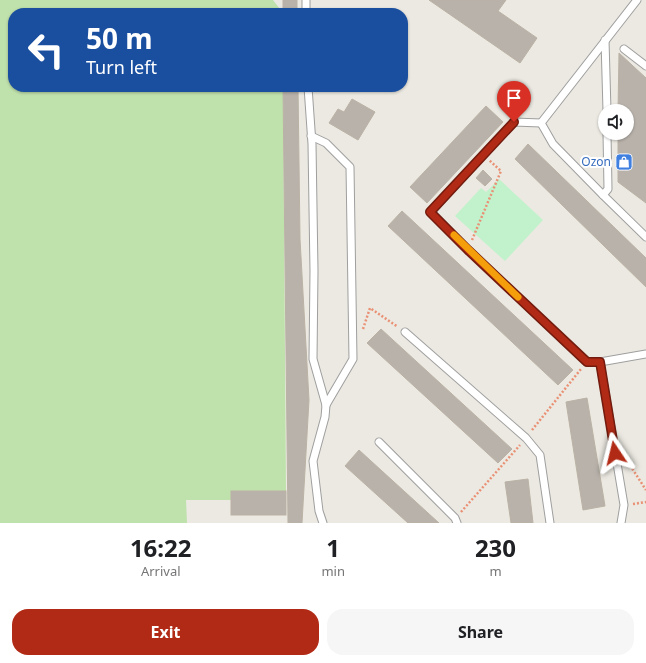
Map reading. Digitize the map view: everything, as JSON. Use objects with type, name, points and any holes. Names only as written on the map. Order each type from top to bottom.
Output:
[{"type":"lane","points":[[541,123],[637,0]]},
{"type":"lane","points":[[605,40],[607,104]]},
{"type":"lane","points":[[624,49],[646,66]]},
{"type":"lane","points":[[308,92],[312,144],[314,271],[313,359],[326,405],[325,417],[313,461],[319,511],[323,523]]},
{"type":"lane","points":[[541,123],[514,122],[430,212],[468,250],[587,362],[600,362],[646,354]]},
{"type":"lane","points":[[541,123],[553,144],[646,237]]},
{"type":"lane","points":[[311,136],[326,143],[350,167],[353,359],[326,405]]},
{"type":"lane","points":[[603,195],[608,189],[607,140]]},
{"type":"lane","points":[[405,332],[526,438],[540,455],[550,523]]},
{"type":"lane","points":[[600,362],[624,505],[621,523]]},
{"type":"lane","points":[[379,442],[456,520]]},
{"type":"path","points":[[468,250],[501,171],[483,155]]},
{"type":"path","points":[[363,330],[370,308],[405,332]]},
{"type":"path","points":[[456,520],[526,438],[587,362]]},
{"type":"path","points":[[625,459],[646,490]]},
{"type":"green space","points":[[0,0],[273,0],[279,8],[8,8],[8,92],[283,92],[286,491],[231,491],[231,500],[186,500],[187,523],[0,523]]},
{"type":"green space","points":[[499,179],[543,220],[505,261],[455,216],[481,188],[486,192]]},
{"type":"building","points":[[283,0],[297,0],[297,8],[283,8]]},
{"type":"building","points":[[429,0],[506,0],[498,11],[537,38],[520,63]]},
{"type":"building","points":[[619,53],[646,78],[646,203],[618,182],[618,140],[634,140],[634,104],[618,104]]},
{"type":"building","points":[[283,92],[298,92],[300,239],[309,400],[302,523],[288,523]]},
{"type":"building","points":[[352,99],[375,112],[358,140],[329,123],[338,109],[344,112]]},
{"type":"building","points":[[486,106],[503,122],[427,203],[410,187]]},
{"type":"building","points":[[528,144],[646,258],[646,287],[515,159]]},
{"type":"building","points":[[483,170],[492,179],[485,186],[476,178]]},
{"type":"building","points":[[402,211],[573,370],[558,385],[388,226]]},
{"type":"building","points":[[381,329],[512,449],[498,463],[367,343]]},
{"type":"building","points":[[587,398],[605,506],[583,510],[566,402]]},
{"type":"building","points":[[359,450],[439,523],[408,523],[345,466]]},
{"type":"building","points":[[528,479],[533,523],[511,523],[505,482]]},
{"type":"building","points":[[231,491],[286,491],[286,515],[231,515]]},
{"type":"slow traffic","points":[[454,235],[518,297]]},
{"type":"place","name":"Ozon","points":[[624,162]]},
{"type":"route","points":[[514,122],[430,212],[468,250],[587,362],[600,362],[615,453]]}]
